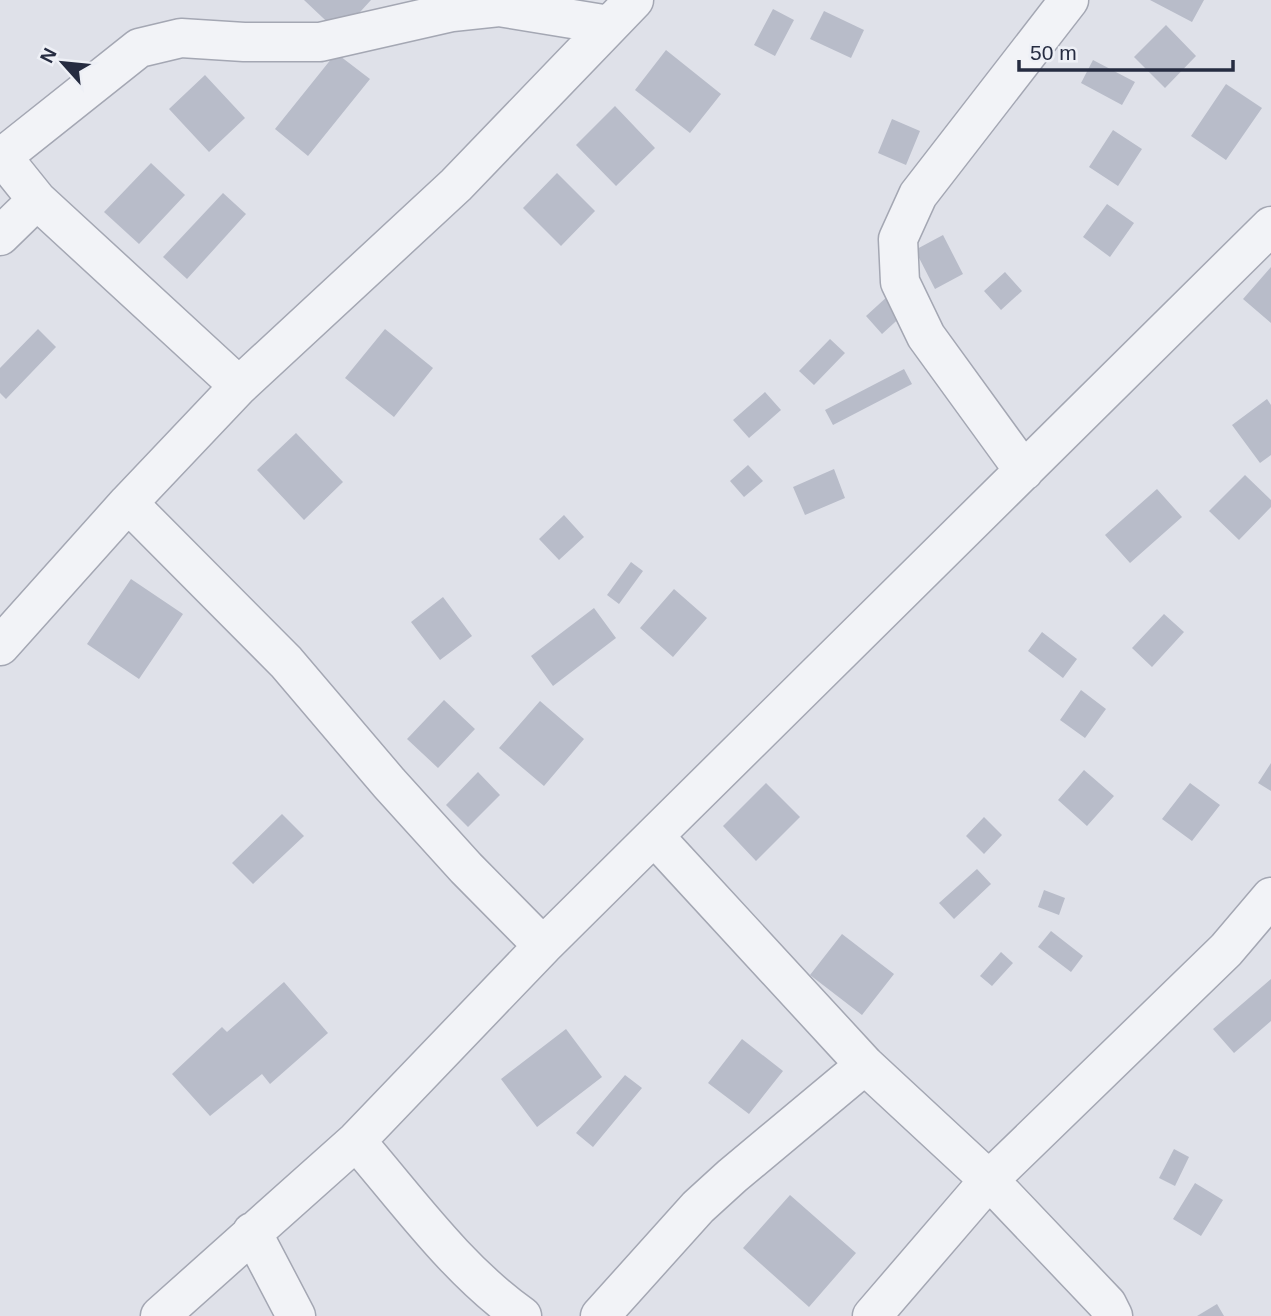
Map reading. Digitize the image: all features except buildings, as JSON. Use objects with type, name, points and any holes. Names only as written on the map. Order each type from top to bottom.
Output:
[{"type":"street","points":[[1024,471],[926,336],[900,282],[898,239],[918,195],[1069,0]]},
{"type":"street","points":[[239,386],[37,200],[1,156],[139,48],[181,38],[244,42],[320,42],[452,12],[499,7],[626,7]]},
{"type":"street","points":[[0,646],[128,503],[239,386],[456,185],[626,7]]},
{"type":"street","points":[[0,236],[37,200]]},
{"type":"street","points":[[160,1316],[356,1141],[543,946],[1271,226]]},
{"type":"street","points":[[128,503],[286,662],[389,783],[466,868],[543,946]]},
{"type":"street","points":[[654,836],[865,1065],[989,1180],[1107,1304],[1113,1316]]},
{"type":"street","points":[[872,1316],[989,1180],[1226,950],[1271,897]]},
{"type":"street","points":[[600,1316],[698,1207],[865,1065]]},
{"type":"street","points":[[356,1141],[458,1260],[500,1300],[522,1316]]},
{"type":"street","points":[[252,1232],[296,1316]]}]
